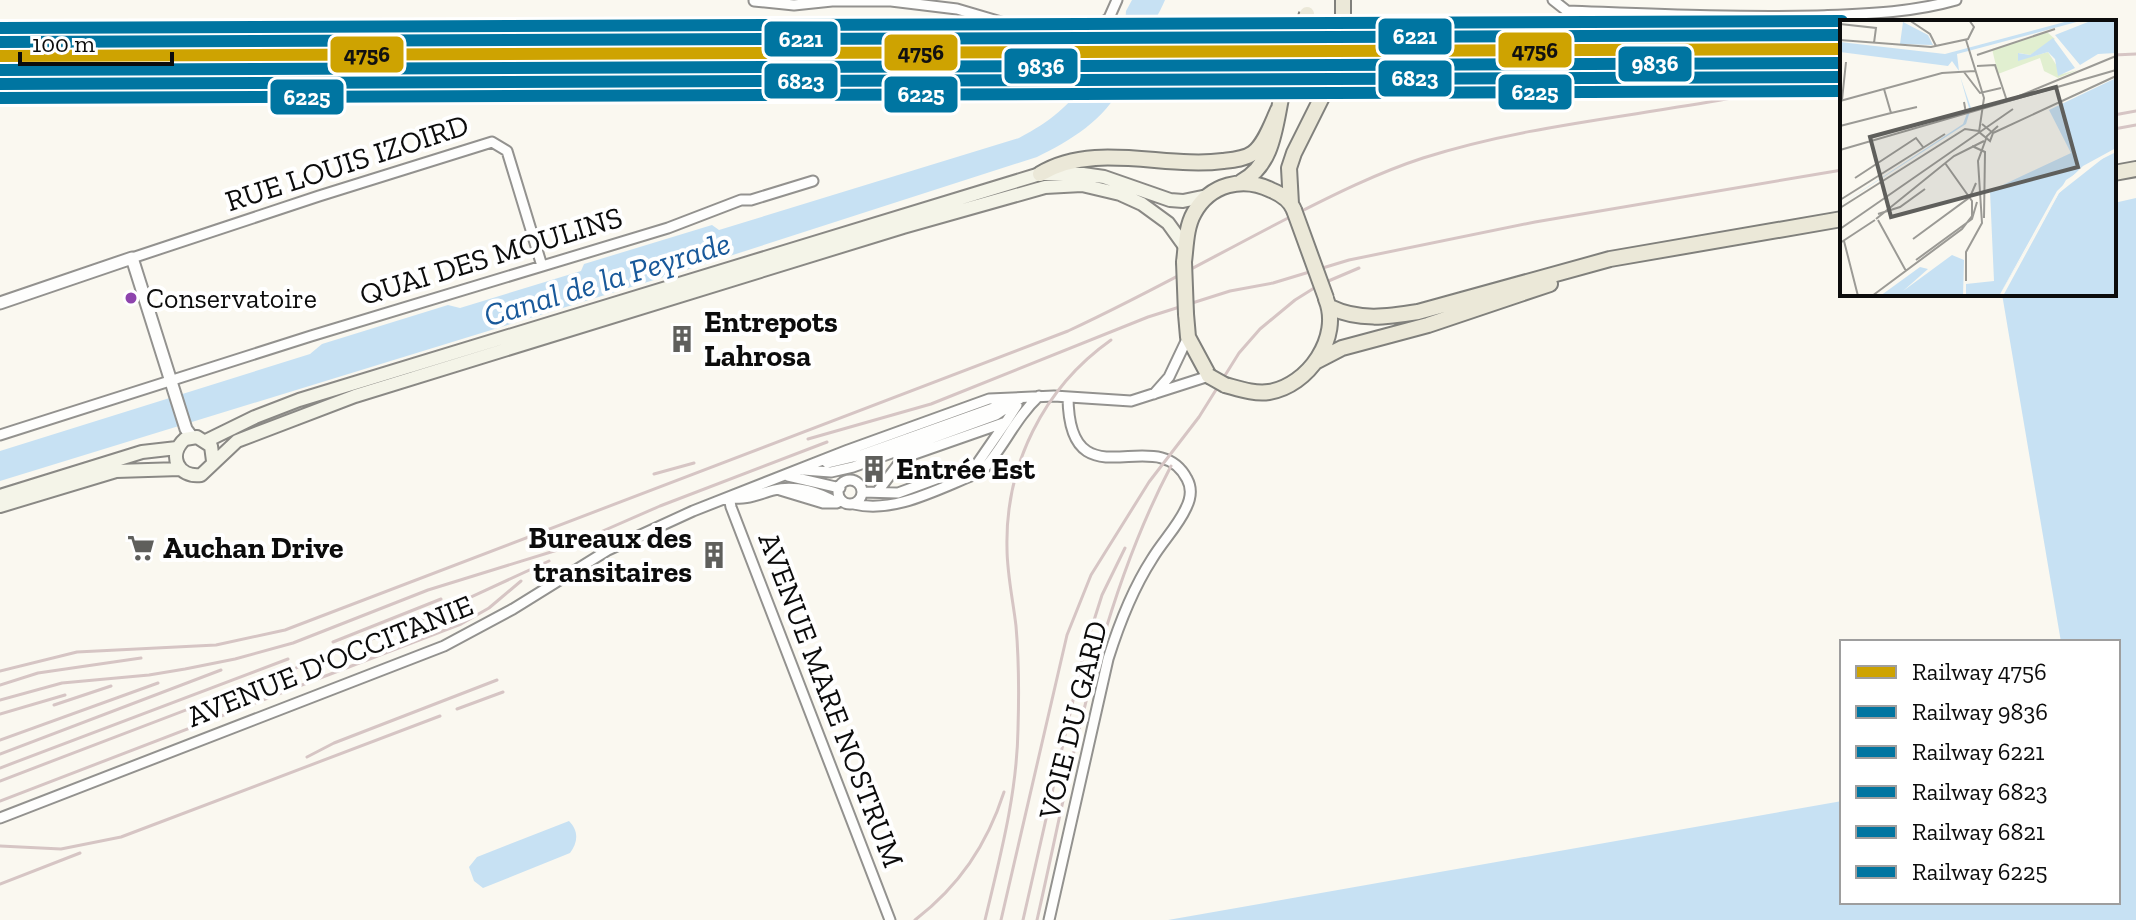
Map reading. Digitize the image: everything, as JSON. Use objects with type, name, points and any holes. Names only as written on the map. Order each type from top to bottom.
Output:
[{"type":"main road","points":[[1207,196],[1195,212],[1185,255],[1188,337],[1209,376],[1225,385],[1251,392],[1284,388],[1315,362],[1324,347],[1330,322],[1328,302],[1293,207],[1289,168],[1338,64],[1343,0]]},
{"type":"main road","points":[[0,496],[185,438],[206,441],[299,400],[1040,174],[1104,177],[1170,200],[1207,196],[1252,176],[1262,165],[1269,152],[1283,89],[1309,7]]},
{"type":"main road","points":[[1040,174],[1050,167],[1103,158],[1203,164],[1236,159],[1253,153],[1263,141],[1278,110]]},
{"type":"main road","points":[[2116,173],[2136,169]]},
{"type":"main road","points":[[1241,182],[1261,185],[1277,193],[1293,207]]},
{"type":"main road","points":[[213,461],[237,441],[355,396],[903,227],[1045,187],[1082,185],[1120,194],[1142,204],[1168,223],[1185,255]]},
{"type":"main road","points":[[1328,302],[1346,315],[1388,317],[1418,312],[1610,259],[1840,219]]},
{"type":"main road","points":[[1315,362],[1342,348],[1428,325],[1647,254]]},
{"type":"main road","points":[[185,438],[175,459],[180,469],[190,475],[201,475],[211,466],[213,450],[206,441]]},
{"type":"main road","points":[[0,506],[116,471],[180,469]]},
{"type":"street","points":[[754,1],[794,5],[832,1],[891,1],[957,9],[1042,34],[1098,26],[1109,18],[1117,0]]},
{"type":"street","points":[[1553,0],[1567,11],[1749,18],[1878,13],[1956,0]]},
{"type":"street","name":"RUE LOUIS IZOIRD","points":[[132,258],[492,142],[507,151],[542,266]]},
{"type":"street","name":"QUAI DES MOULINS","points":[[0,435],[173,387],[542,266],[701,218],[719,207],[813,181]]},
{"type":"street","points":[[0,303],[132,258],[173,387],[185,438]]},
{"type":"street","points":[[1154,394],[1169,377],[1188,337]]},
{"type":"street","name":"AVENUE D'OCCITANIE","points":[[0,818],[444,646],[513,609],[608,550],[848,450],[989,399],[1039,396],[1131,401],[1209,376]]},
{"type":"street","points":[[729,497],[742,500],[777,489],[797,488],[869,508],[892,506],[981,472],[991,462],[1025,409],[1039,396]]},
{"type":"street","name":"VOIE DU GARD","points":[[1049,920],[1108,659],[1120,622],[1152,559],[1186,510],[1191,490],[1182,470],[1166,459],[1092,454],[1080,447],[1068,422],[1068,397]]},
{"type":"street","points":[[862,492],[898,493],[977,464],[1021,398]]},
{"type":"street","name":"AVENUE D'OCCITANIE","points":[[800,470],[831,472],[853,467],[996,415],[1021,398]]},
{"type":"street","points":[[878,491],[903,458],[1006,422]]},
{"type":"street","points":[[782,476],[840,488]]},
{"type":"street","points":[[853,481],[862,492],[860,499],[845,503],[839,497],[840,488],[845,482],[853,481]]},
{"type":"street","name":"AVENUE MARE NOSTRUM","points":[[729,497],[890,920]]},
{"type":"water","name":"Canal de la Peyrade","points":[[1132,0],[1165,0],[1152,24],[1131,44],[1123,80],[1115,97],[1085,128],[1037,157],[680,272],[0,481],[0,451],[310,354],[322,344],[448,305],[460,308],[581,271],[584,264],[712,225],[719,230],[1019,138],[1059,112],[1090,77],[1107,73],[1124,40],[1126,11]]},
{"type":"water","points":[[2136,198],[2136,920],[1168,920],[1840,801],[1840,904],[2120,904],[2120,640],[2061,640],[2002,296],[2116,296],[2116,203]]},
{"type":"water","points":[[569,821],[576,837],[570,853],[483,888],[474,881],[469,867],[477,857]]},
{"type":"railway","points":[[0,34],[495,33],[762,46]]},
{"type":"railway","points":[[852,60],[969,51]]},
{"type":"railway","points":[[2116,55],[2136,54]]},
{"type":"railway","points":[[0,63],[796,60]]},
{"type":"railway","points":[[0,91],[460,84],[622,92],[797,69],[918,70],[1052,61],[1840,60]]},
{"type":"railway","points":[[524,77],[684,77]]},
{"type":"railway","points":[[0,671],[77,652],[216,645],[285,630],[1068,331],[1322,201],[1406,164],[1520,133],[1719,100],[1817,79]]},
{"type":"railway","points":[[1803,91],[1840,84]]},
{"type":"railway","points":[[2116,115],[2136,111]]},
{"type":"railway","points":[[2116,129],[2136,125]]},
{"type":"railway","points":[[808,439],[931,404],[1148,317],[1230,291],[1273,283],[1349,260],[1535,222],[1840,170]]},
{"type":"railway","points":[[1001,920],[1067,635],[1091,575],[1149,482],[1199,417],[1239,353],[1260,329],[1295,300],[1319,285],[1359,268]]},
{"type":"railway","points":[[985,920],[1007,825],[1017,753],[1018,652],[1007,548],[1013,488],[1021,459],[1048,405],[1087,359],[1111,340]]},
{"type":"railway","points":[[0,700],[62,683],[185,669],[293,643],[428,590],[564,548],[660,506],[827,442]]},
{"type":"railway","points":[[654,474],[694,463]]},
{"type":"railway","points":[[1037,920],[1075,746],[1105,631],[1145,520],[1171,466]]},
{"type":"railway","points":[[1023,920],[1084,652],[1102,595],[1125,548]]},
{"type":"railway","points":[[0,781],[419,621],[549,561]]},
{"type":"railway","points":[[0,801],[461,624],[489,608],[521,581]]},
{"type":"railway","points":[[333,642],[441,599]]},
{"type":"railway","points":[[0,685],[38,673],[141,658]]},
{"type":"railway","points":[[0,768],[288,659]]},
{"type":"railway","points":[[0,754],[221,670]]},
{"type":"railway","points":[[307,757],[334,743],[497,680]]},
{"type":"railway","points":[[0,740],[158,683]]},
{"type":"railway","points":[[54,705],[111,686]]},
{"type":"railway","points":[[457,709],[503,692]]},
{"type":"railway","points":[[0,714],[65,695]]},
{"type":"railway","points":[[0,846],[61,849],[121,837],[440,716]]},
{"type":"railway","points":[[915,920],[945,893],[970,863],[989,830],[1004,792]]},
{"type":"railway","points":[[0,884],[80,853]]},
{"type":"rail line","name":"6821","points":[[0,28],[1840,21]]},
{"type":"rail line","name":"6221","points":[[0,42],[1840,35]]},
{"type":"rail line","name":"4756","points":[[0,56],[1840,49]]},
{"type":"rail line","name":"9836","points":[[0,70],[1840,63]]},
{"type":"rail line","name":"6823","points":[[0,84],[1840,77]]},
{"type":"rail line","name":"6225","points":[[0,98],[1840,91]]},
{"type":"place","name":"Conservatoire","points":[[131,298]]},
{"type":"place","name":"Entrepots Lahrosa","points":[[682,339]]},
{"type":"place","name":"Entrée Est","points":[[874,469]]},
{"type":"place","name":"Auchan Drive","points":[[141,548]]},
{"type":"place","name":"Bureaux des transitaires","points":[[714,555]]}]
